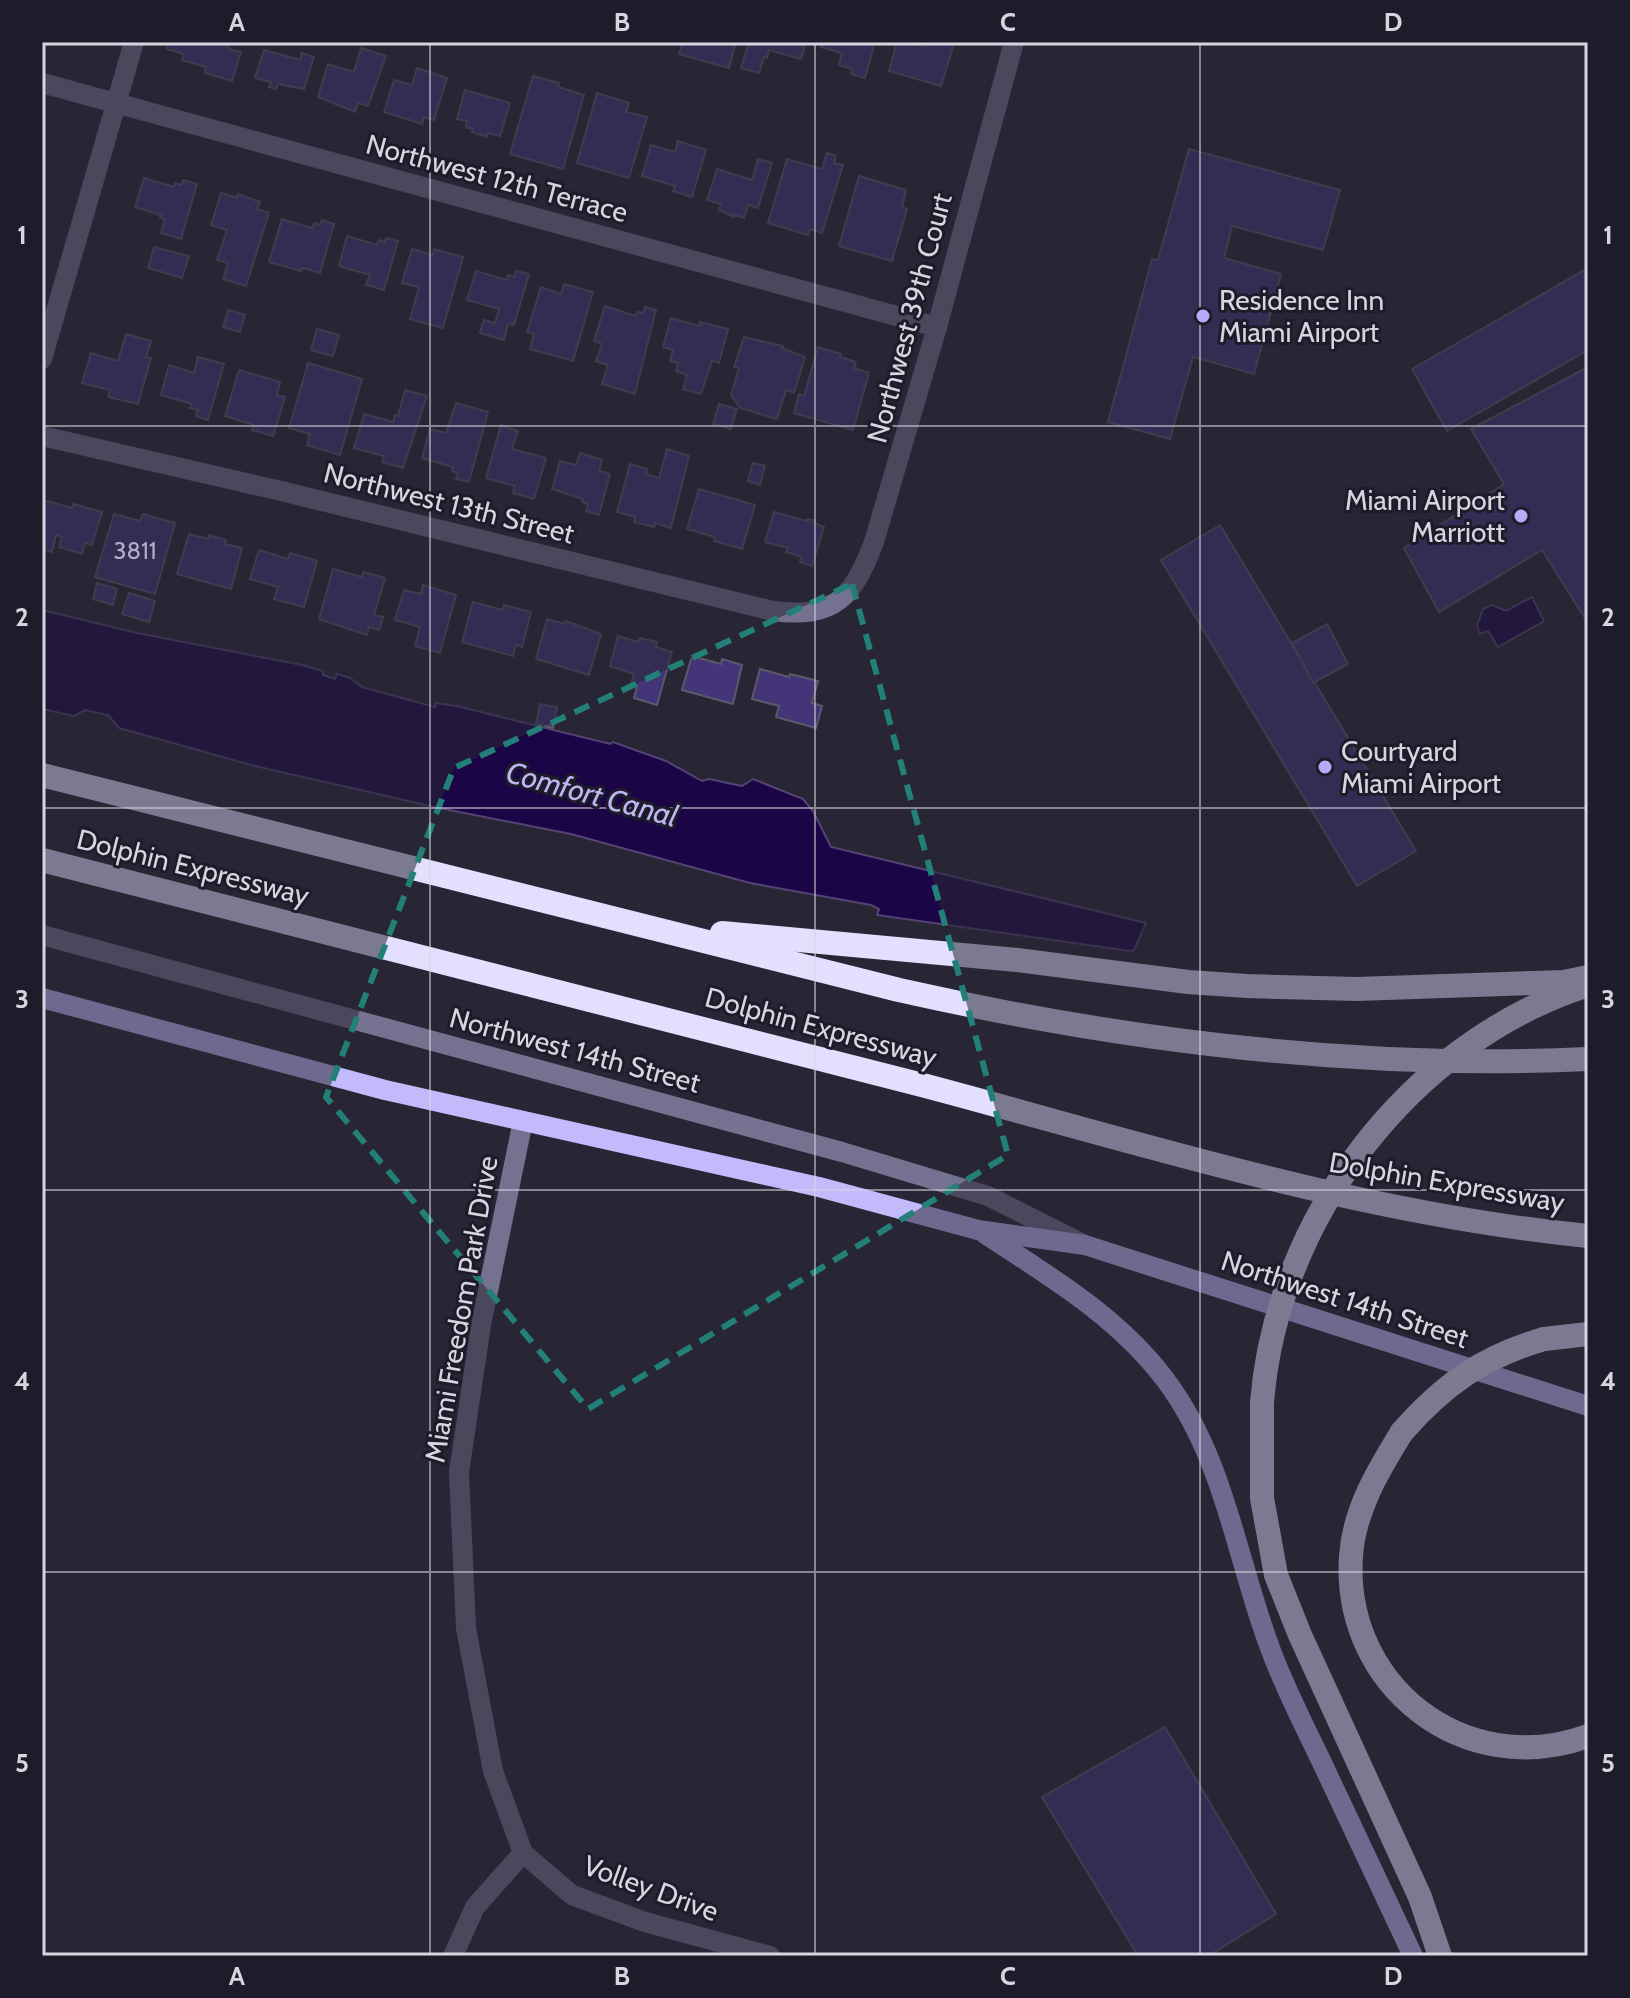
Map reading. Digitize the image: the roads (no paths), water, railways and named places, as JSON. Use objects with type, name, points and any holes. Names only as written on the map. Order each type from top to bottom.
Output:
[{"type":"highway","name":"Dolphin Expressway","points":[[42,775],[962,1004],[1140,1036],[1229,1047],[1333,1056],[1497,1061],[1588,1059]]},
{"type":"highway","name":"Dolphin Expressway","points":[[42,860],[647,1012],[1293,1184],[1425,1213],[1588,1236]]},
{"type":"highway","points":[[646,926],[1017,960],[1188,982],[1247,986],[1356,989],[1564,982],[1588,977]]},
{"type":"highway","points":[[1440,1956],[1420,1897],[1300,1635],[1276,1575],[1262,1498],[1262,1403],[1272,1339],[1293,1273],[1327,1201],[1366,1143],[1399,1106],[1461,1051],[1520,1015],[1588,985]]},
{"type":"highway","points":[[1588,1334],[1544,1339],[1487,1360],[1439,1392],[1402,1432],[1369,1489],[1352,1549],[1355,1614],[1377,1664],[1395,1688],[1416,1708],[1441,1726],[1486,1744],[1520,1749],[1549,1747],[1588,1736]]},
{"type":"main road","name":"Northwest 14th Street","points":[[42,998],[385,1090],[819,1187],[978,1230],[1085,1245],[1588,1406]]},
{"type":"main road","points":[[978,1230],[1058,1282],[1126,1335],[1183,1406],[1201,1438],[1221,1492],[1269,1647],[1413,1956]]},
{"type":"street","points":[[42,359],[134,42]]},
{"type":"street","name":"Northwest 39th Court","points":[[840,600],[858,578],[874,542],[937,327],[1014,42]]},
{"type":"street","name":"Northwest 12th Terrace","points":[[42,83],[937,327]]},
{"type":"street","name":"Northwest 13th Street","points":[[42,436],[773,611],[812,613],[840,600]]},
{"type":"street","name":"Northwest 14th Street","points":[[42,935],[842,1152],[988,1196],[1085,1245]]},
{"type":"street","name":"Miami Freedom Park Drive","points":[[523,1121],[481,1325],[459,1472],[466,1628],[493,1771],[523,1853]]},
{"type":"street","points":[[453,1956],[475,1907],[523,1853]]},
{"type":"street","name":"Volley Drive","points":[[523,1853],[572,1895],[645,1922],[770,1956]]},
{"type":"water","points":[[1532,597],[1544,621],[1498,647],[1488,631],[1480,634],[1477,626],[1483,609],[1492,605],[1506,611]]},
{"type":"water","name":"Comfort Canal","points":[[42,610],[137,633],[302,665],[323,671],[323,675],[335,679],[337,674],[350,678],[362,687],[435,707],[436,703],[457,706],[610,744],[613,742],[666,761],[702,781],[709,779],[742,786],[753,779],[803,799],[813,811],[831,847],[1146,923],[1134,950],[1130,951],[877,915],[879,909],[871,905],[750,883],[571,834],[255,766],[119,728],[108,715],[85,710],[74,716],[42,709]]},
{"type":"place","name":"Residence Inn Miami Airport","points":[[1203,316]]},
{"type":"place","name":"Miami Airport Marriott","points":[[1521,516]]},
{"type":"place","name":"Courtyard Miami Airport","points":[[1325,767]]}]
